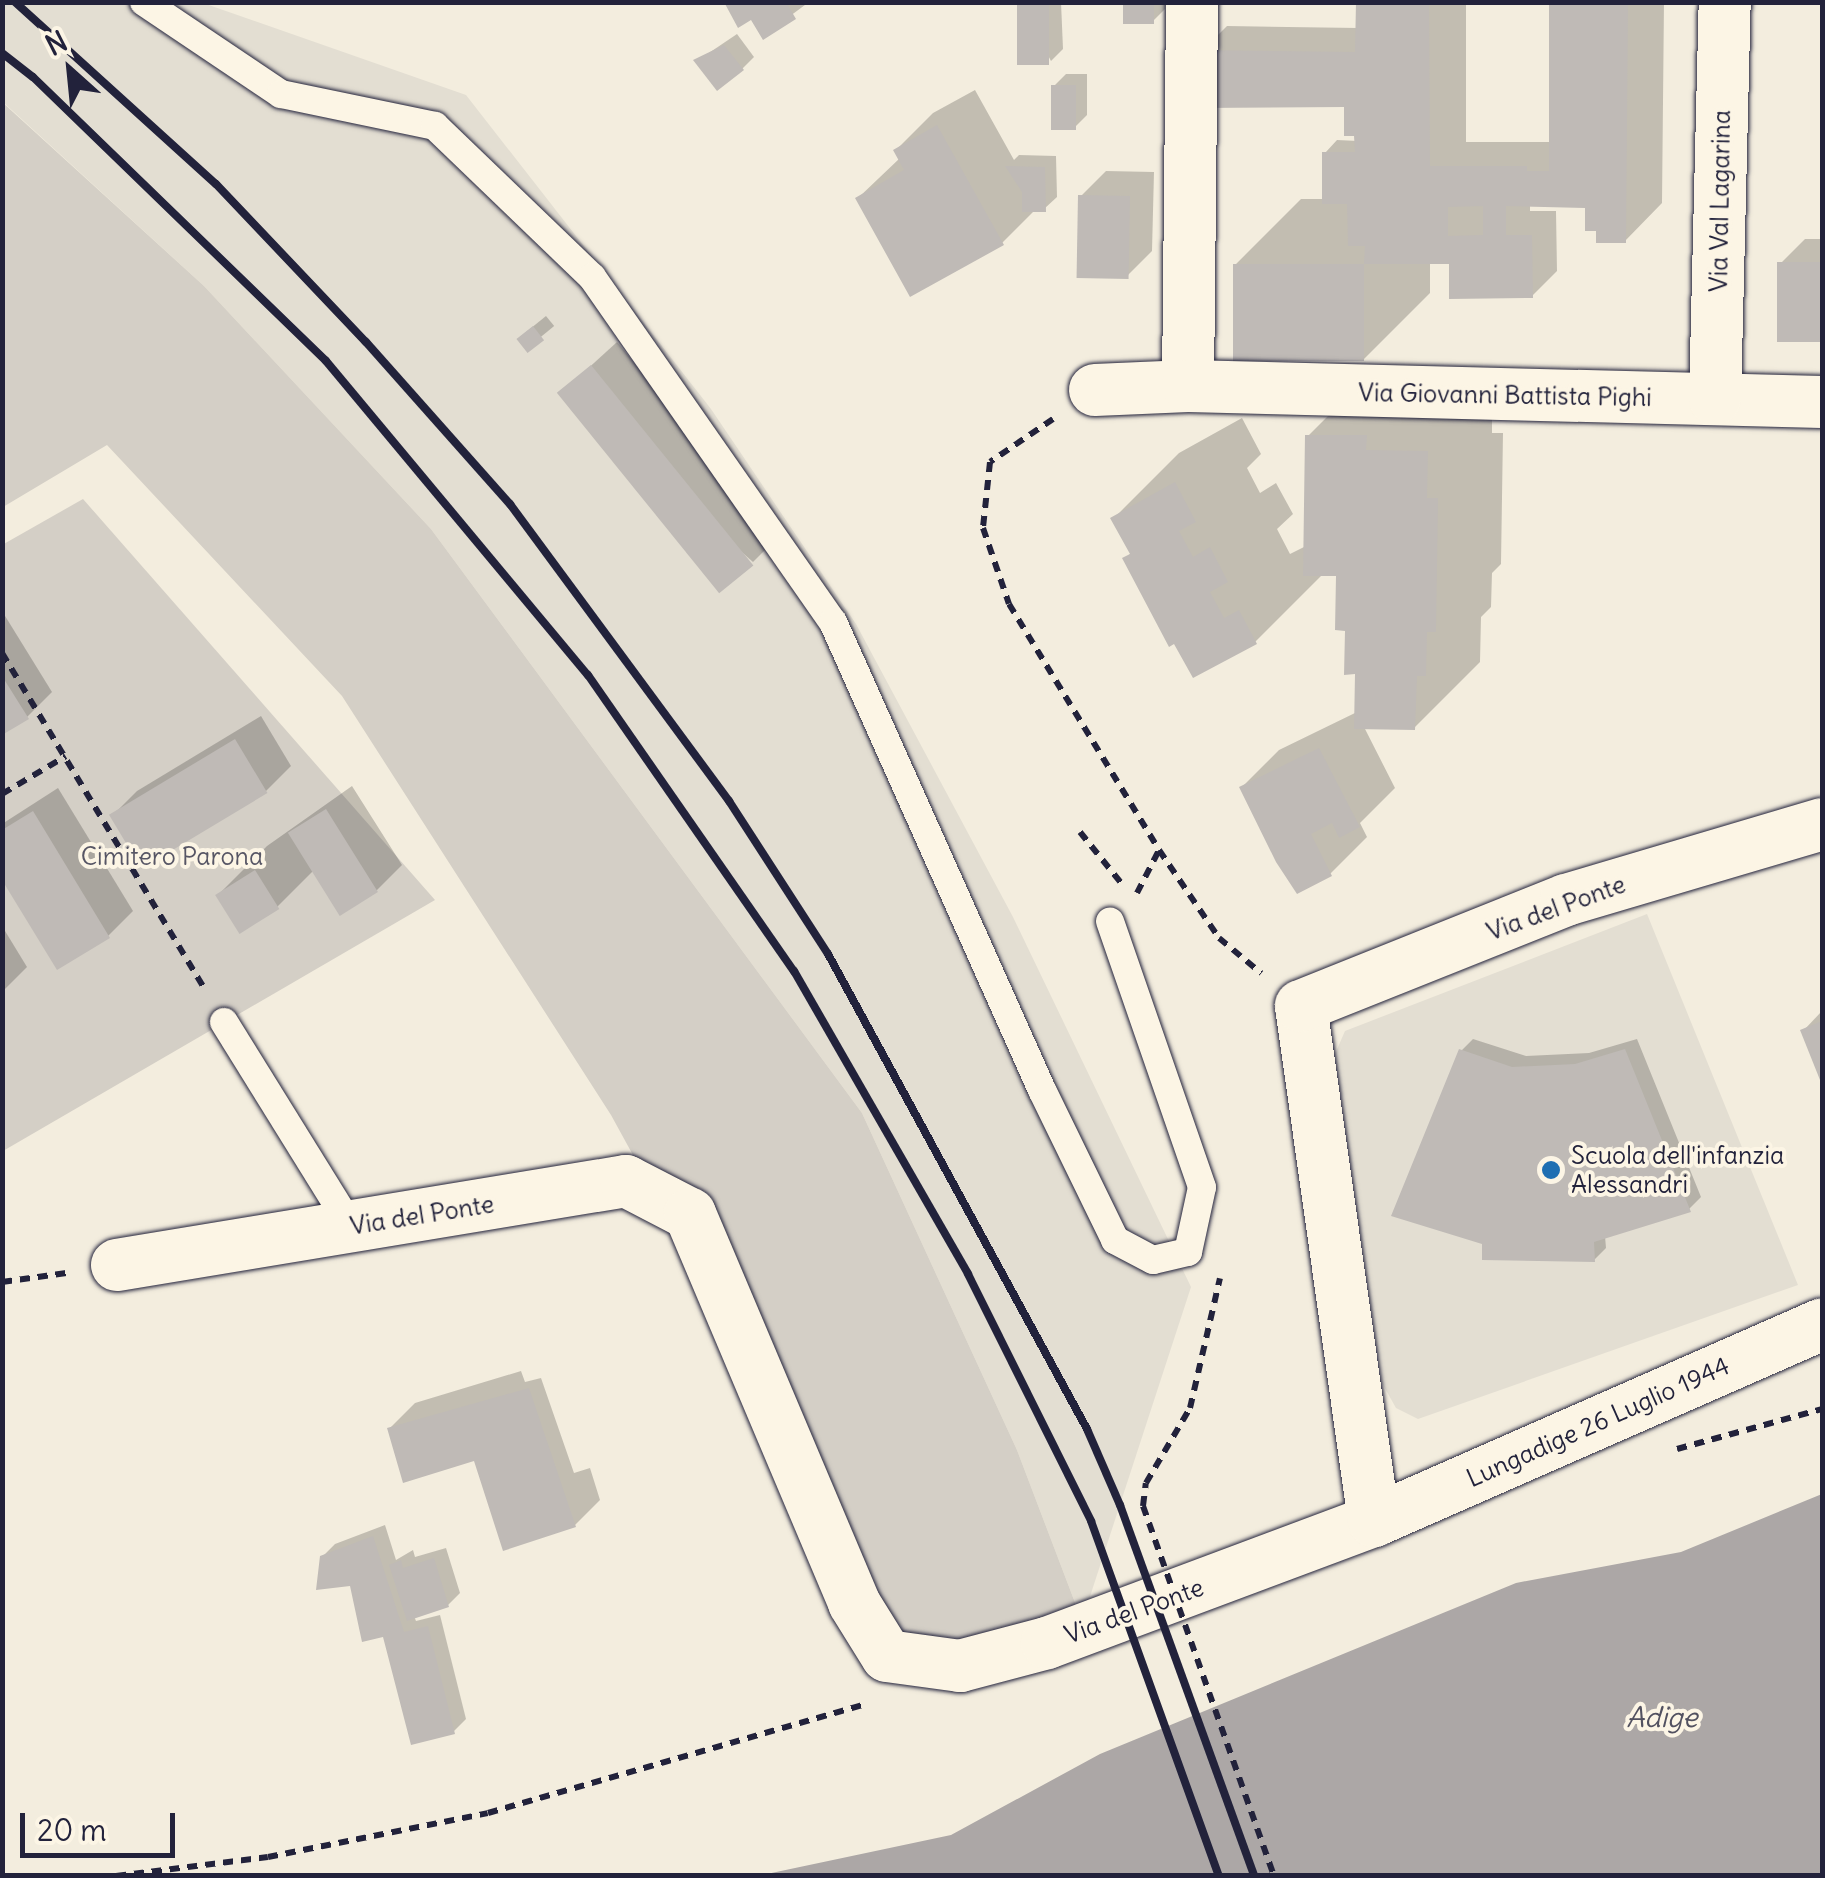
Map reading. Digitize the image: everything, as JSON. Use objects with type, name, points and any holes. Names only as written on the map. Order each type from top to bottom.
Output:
[{"type":"street","points":[[1188,386],[1192,2]]},
{"type":"street","name":"Via Val Lagarina","points":[[1715,400],[1725,2]]},
{"type":"street","name":"Via Giovanni Battista Pighi","points":[[1096,390],[1188,386],[1822,402]]},
{"type":"street","name":"Via del Ponte","points":[[1302,1006],[1566,900],[1822,824]]},
{"type":"street","points":[[1302,1006],[1374,1521]]},
{"type":"street","name":"Via del Ponte","points":[[117,1266],[626,1182],[690,1214],[854,1603],[887,1656],[960,1666],[1047,1642],[1374,1521]]},
{"type":"street","name":"Lungadige 26 Luglio 1944","points":[[1374,1521],[1822,1324]]},
{"type":"lane","points":[[144,2],[282,94],[435,126],[592,277],[833,622],[1042,1090],[1115,1240],[1153,1260],[1188,1252],[1202,1187],[1110,920]]},
{"type":"lane","points":[[224,1022],[351,1227]]},
{"type":"path","points":[[1096,390],[990,462],[983,528],[1008,604],[1159,850],[1219,938],[1302,1006]]},
{"type":"path","points":[[2,653],[224,1022]]},
{"type":"path","points":[[2,794],[66,756]]},
{"type":"path","points":[[1080,832],[1134,898],[1159,850]]},
{"type":"path","points":[[2,1282],[117,1266]]},
{"type":"path","points":[[1142,1506],[1274,1876]]},
{"type":"path","points":[[116,1876],[268,1857],[488,1813],[836,1716],[871,1702]]},
{"type":"shaded area","points":[[3,2],[203,3],[466,95],[711,409],[856,624],[1013,917],[1191,1287],[1082,1621],[1017,1450],[862,1113],[431,529],[204,286],[3,102]]},
{"type":"shaded area","name":"Scuola dell'infanzia Alessandri","points":[[1647,914],[1798,1285],[1418,1419],[1396,1408],[1382,1383],[1335,1054],[1345,1031]]},
{"type":"green space","points":[[2,102],[204,286],[431,529],[862,1113],[1017,1450],[1082,1621],[931,1672],[884,1613],[611,1115],[342,696],[107,445],[3,507]]},
{"type":"green space","name":"Cimitero Parona","points":[[83,499],[435,900],[3,1151],[2,545]]},
{"type":"water","name":"Adige","points":[[1822,1494],[1822,1875],[762,1875],[951,1835],[1100,1754],[1516,1583],[1681,1552]]},
{"type":"building","points":[[724,2],[786,2],[796,19],[763,40],[751,20],[738,28]]},
{"type":"building","points":[[1017,2],[1049,2],[1049,65],[1017,65]]},
{"type":"building","points":[[1123,2],[1154,2],[1154,24],[1123,24]]},
{"type":"building","points":[[1356,2],[1429,2],[1430,166],[1527,166],[1527,171],[1549,171],[1549,2],[1628,2],[1626,243],[1596,243],[1596,231],[1585,231],[1585,208],[1506,206],[1506,235],[1532,235],[1533,298],[1449,299],[1449,264],[1364,264],[1365,246],[1348,246],[1347,204],[1322,204],[1322,152],[1355,152],[1354,136],[1344,136],[1344,107],[1199,108],[1199,50],[1355,52]],"holes":[[[1483,206],[1483,235],[1448,236],[1448,207]]]},
{"type":"building","points":[[724,45],[744,70],[717,91],[693,60]]},
{"type":"building","points":[[1051,85],[1076,85],[1076,130],[1051,130]]},
{"type":"building","points":[[937,125],[1004,245],[910,297],[855,198],[904,170],[893,150]]},
{"type":"building","points":[[1005,166],[1045,167],[1046,212],[1022,212],[1022,192]]},
{"type":"building","points":[[1078,195],[1130,196],[1129,279],[1077,278]]},
{"type":"building","points":[[1777,262],[1822,262],[1822,342],[1777,342]]},
{"type":"building","points":[[1233,264],[1364,264],[1364,361],[1233,361]]},
{"type":"building","points":[[533,326],[544,340],[528,353],[516,339]]},
{"type":"building","points":[[591,365],[753,566],[719,593],[557,393]]},
{"type":"building","points":[[1305,435],[1367,435],[1366,450],[1428,451],[1427,498],[1438,498],[1436,632],[1427,632],[1426,676],[1417,676],[1415,730],[1354,729],[1355,674],[1344,675],[1345,631],[1335,630],[1336,576],[1303,576]]},
{"type":"building","points":[[1175,482],[1196,522],[1179,531],[1193,557],[1210,547],[1228,582],[1210,592],[1224,618],[1239,610],[1257,644],[1193,678],[1174,644],[1169,647],[1122,558],[1130,554],[1110,518]]},
{"type":"building","points":[[2,676],[29,719],[2,735]]},
{"type":"building","points":[[235,739],[267,793],[141,869],[109,815]]},
{"type":"building","points":[[1319,748],[1360,827],[1339,838],[1332,823],[1311,834],[1332,876],[1297,894],[1276,862],[1239,787]]},
{"type":"building","points":[[326,809],[378,892],[340,916],[288,833]]},
{"type":"building","points":[[33,811],[110,938],[57,970],[2,880],[2,830]]},
{"type":"building","points":[[255,870],[279,909],[240,934],[215,895]]},
{"type":"building","points":[[1822,1021],[1822,1085],[1800,1030]]},
{"type":"building","points":[[1459,1049],[1512,1067],[1575,1064],[1625,1049],[1691,1212],[1594,1242],[1595,1262],[1482,1260],[1482,1244],[1391,1216]]},
{"type":"building","points":[[529,1388],[576,1527],[503,1551],[474,1461],[403,1483],[387,1428]]},
{"type":"building","points":[[373,1536],[404,1632],[428,1626],[455,1734],[411,1745],[383,1637],[362,1642],[350,1586],[316,1590],[320,1556]]},
{"type":"building","points":[[434,1558],[449,1607],[407,1621],[389,1565],[401,1560],[403,1568]]},
{"type":"railway","points":[[15,2],[216,184],[366,342],[510,504],[729,801],[828,954],[1087,1429],[1120,1505],[1254,1876]]},
{"type":"railway","points":[[2,53],[33,77],[326,361],[588,675],[794,971],[968,1274],[1091,1521],[1219,1876]]},
{"type":"place","name":"Scuola dell'infanzia Alessandri","points":[[1551,1170]]}]
